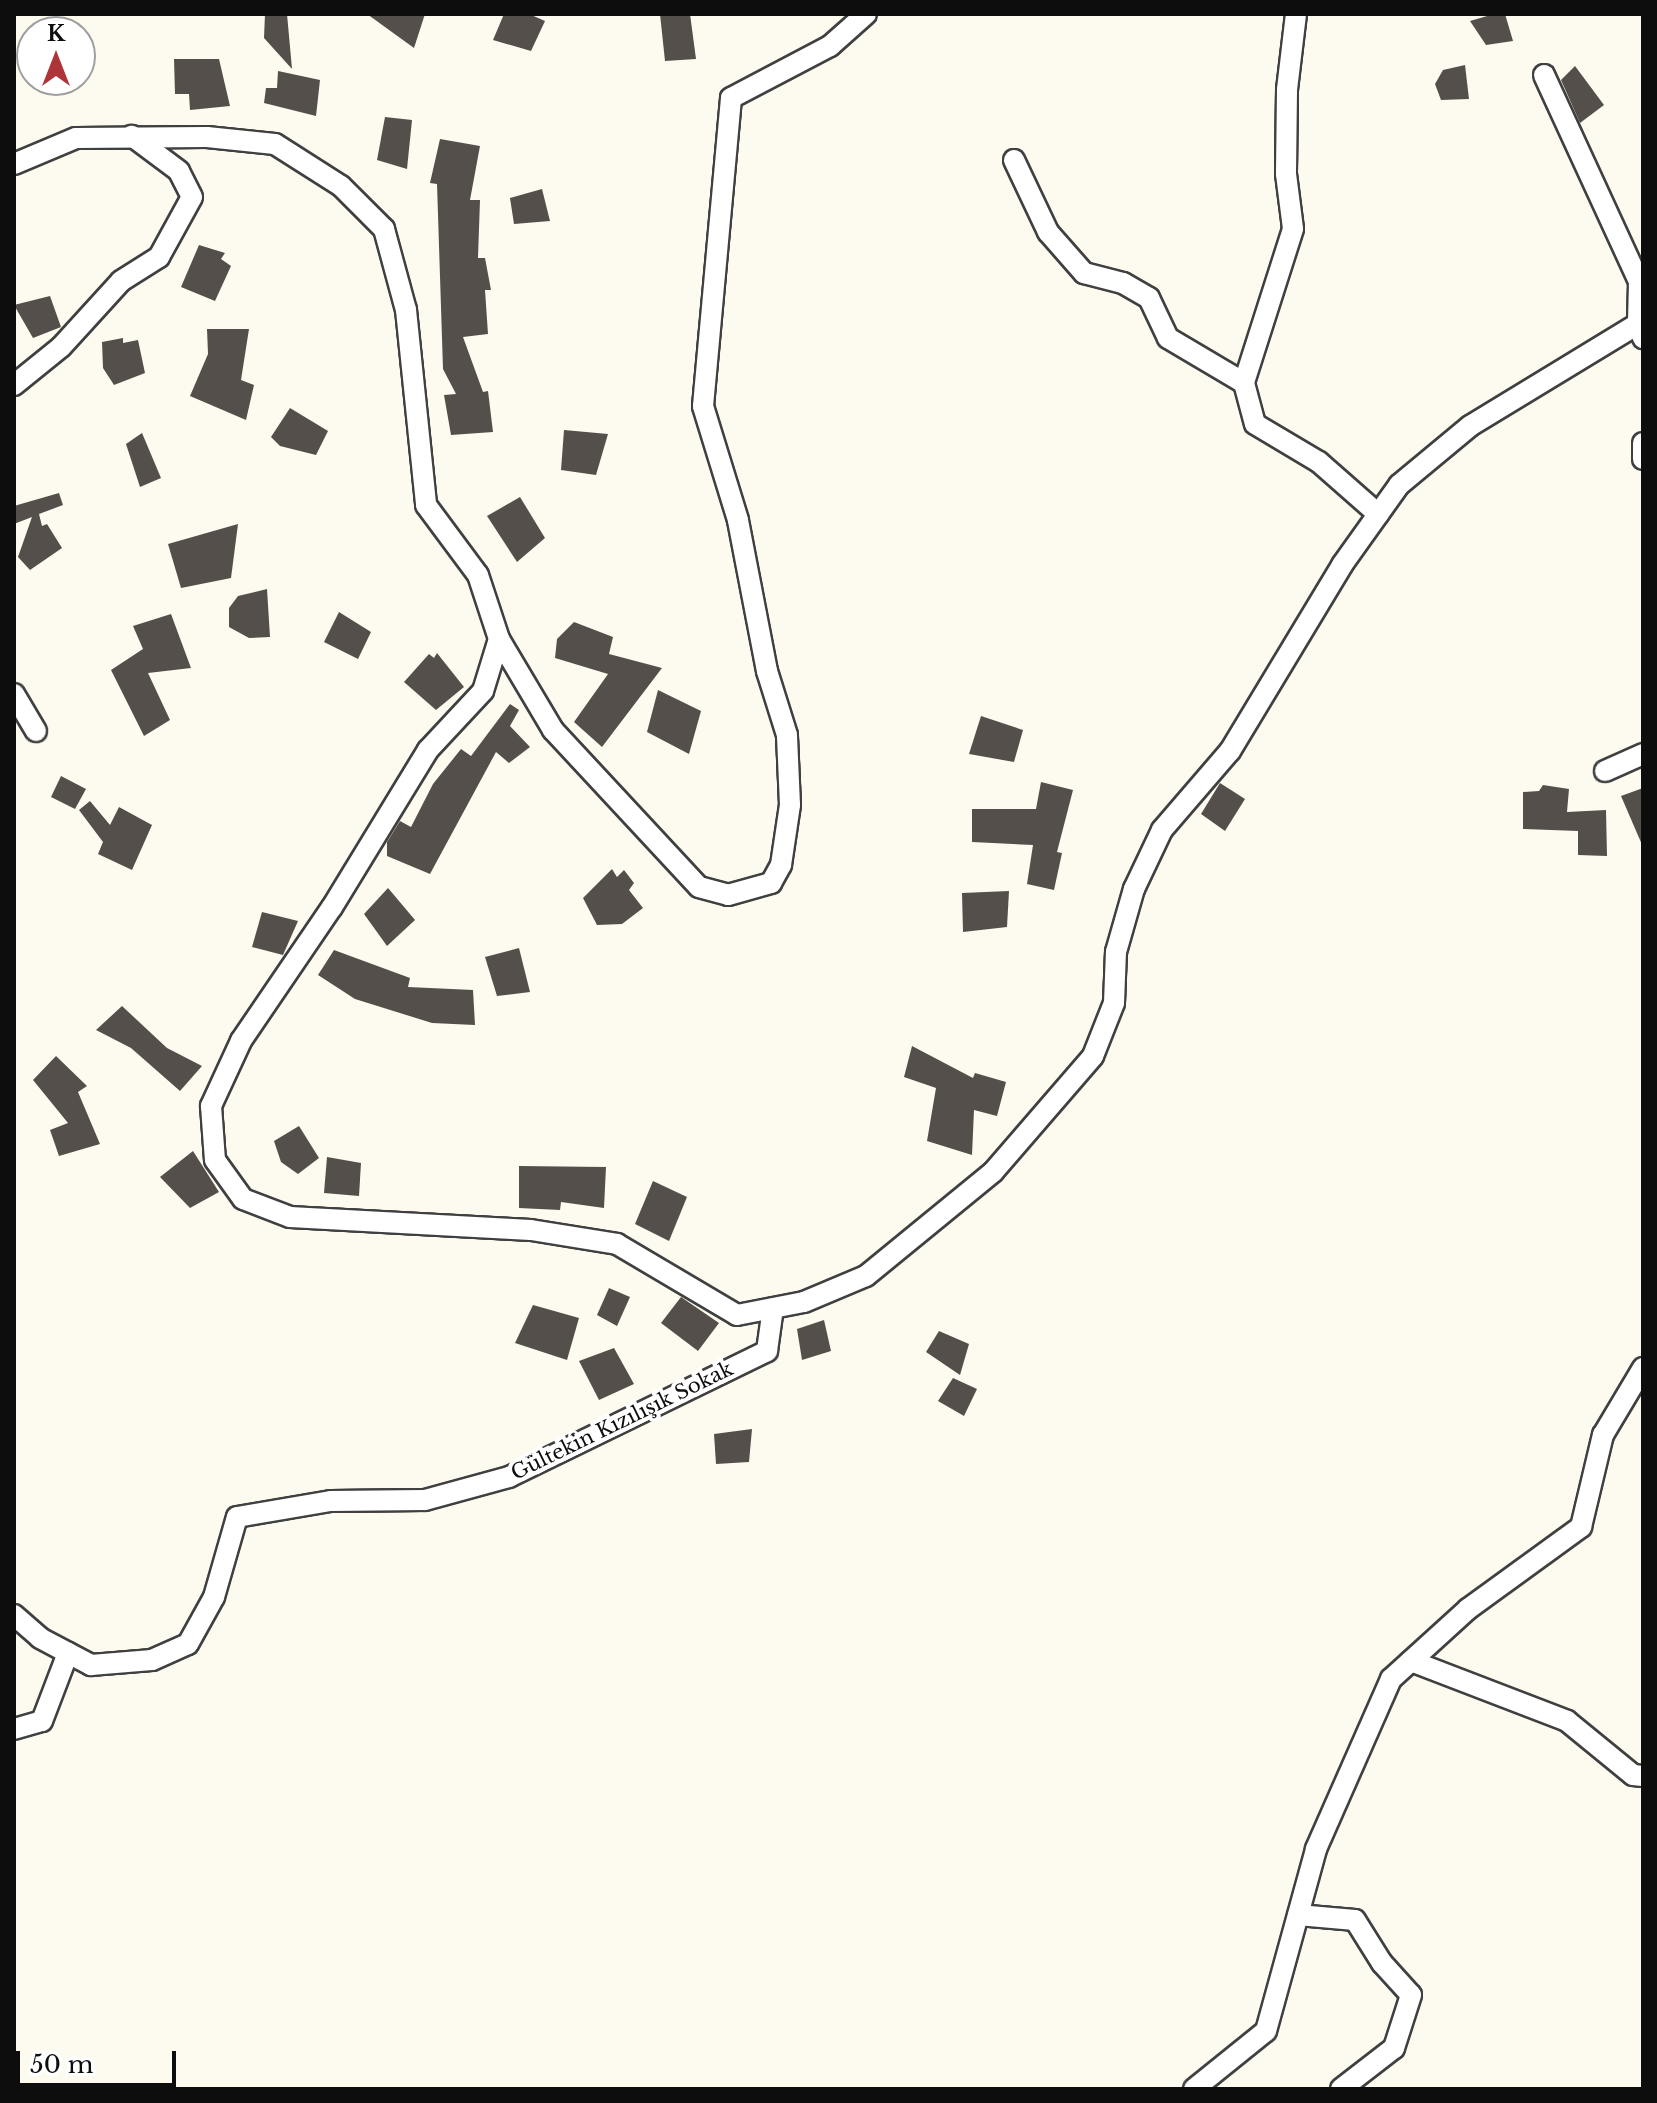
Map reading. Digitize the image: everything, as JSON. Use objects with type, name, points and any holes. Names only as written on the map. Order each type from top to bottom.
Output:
[{"type":"street","points":[[14,164],[76,138],[132,136],[275,144],[341,186],[384,229],[406,310],[426,505],[478,575],[499,639],[553,730],[699,887],[728,895],[747,894],[771,883],[781,865],[790,805],[787,735],[767,671],[738,520],[703,406],[729,112],[731,98],[830,46],[866,14]]},
{"type":"street","points":[[1296,14],[1287,90],[1286,174],[1293,229],[1244,383],[1255,424],[1319,462],[1378,514]]},
{"type":"street","points":[[499,639],[483,691],[428,750],[332,907],[241,1041],[211,1106],[215,1160],[243,1199],[290,1217],[531,1230],[617,1244],[737,1315],[804,1302],[866,1276],[993,1172],[1093,1056],[1114,1003],[1116,952],[1134,889],[1162,830],[1230,751],[1399,485],[1470,426],[1640,331],[1639,282],[1544,75]]},
{"type":"street","points":[[14,385],[61,347],[121,281],[159,257],[192,197],[179,171],[132,136]]},
{"type":"street","points":[[1014,160],[1048,232],[1084,273],[1123,283],[1149,298],[1168,338],[1244,383]]},
{"type":"street","points":[[1643,443],[1643,459]]},
{"type":"street","points":[[14,694],[36,731]]},
{"type":"street","points":[[1605,771],[1631,764],[1643,754]]},
{"type":"street","name":"Gültekin Kızılışık Sokak","points":[[14,1615],[68,1653],[91,1665],[152,1660],[188,1644],[214,1597],[237,1517],[331,1501],[425,1500],[509,1477],[767,1351],[773,1308]]},
{"type":"street","points":[[1194,2089],[1266,2031],[1316,1849],[1391,1679],[1468,1609],[1581,1527],[1603,1435],[1643,1368]]},
{"type":"street","points":[[14,1729],[42,1721],[68,1653]]},
{"type":"street","points":[[1411,1661],[1567,1721],[1633,1775],[1643,1776]]},
{"type":"street","points":[[1298,1915],[1355,1920],[1382,1963],[1411,1995],[1394,2048],[1341,2089]]},
{"type":"building","points":[[265,14],[287,14],[292,69],[264,38]]},
{"type":"building","points":[[367,14],[425,14],[414,48]]},
{"type":"building","points":[[504,14],[529,14],[545,21],[531,51],[493,40]]},
{"type":"building","points":[[660,14],[690,14],[696,59],[665,61]]},
{"type":"building","points":[[1505,14],[1513,41],[1486,45],[1470,21]]},
{"type":"building","points":[[174,59],[219,59],[230,106],[190,110],[189,94],[175,94]]},
{"type":"building","points":[[1465,65],[1469,99],[1441,100],[1435,84],[1443,70]]},
{"type":"building","points":[[1575,66],[1604,105],[1580,123],[1561,80]]},
{"type":"building","points":[[278,71],[320,80],[316,116],[264,103],[266,88],[277,88]]},
{"type":"building","points":[[385,117],[412,120],[407,169],[377,160]]},
{"type":"building","points":[[440,139],[480,146],[470,200],[480,200],[478,258],[485,258],[491,290],[485,290],[488,334],[463,337],[483,392],[488,391],[493,432],[451,435],[444,395],[456,394],[443,369],[437,184],[430,183]]},
{"type":"building","points":[[542,189],[550,221],[514,224],[510,198]]},
{"type":"building","points":[[199,245],[225,253],[221,259],[231,266],[215,301],[181,287]]},
{"type":"building","points":[[50,296],[61,327],[33,338],[14,305]]},
{"type":"building","points":[[207,329],[249,329],[241,380],[254,385],[246,420],[190,396],[208,354]]},
{"type":"building","points":[[123,338],[123,343],[138,340],[145,373],[114,385],[103,368],[102,342]]},
{"type":"building","points":[[290,408],[328,431],[316,455],[280,446],[271,437]]},
{"type":"building","points":[[564,430],[608,434],[596,475],[561,470]]},
{"type":"building","points":[[142,433],[161,478],[140,487],[126,444]]},
{"type":"building","points":[[59,493],[63,505],[39,514],[42,526],[47,524],[62,548],[30,570],[18,557],[32,517],[14,524],[14,506]]},
{"type":"building","points":[[520,497],[545,538],[517,562],[487,516]]},
{"type":"building","points":[[238,524],[231,578],[181,588],[168,544]]},
{"type":"building","points":[[267,589],[270,637],[249,638],[229,627],[229,608],[238,596]]},
{"type":"building","points":[[339,612],[371,632],[358,659],[324,642]]},
{"type":"building","points":[[171,614],[191,668],[148,673],[170,720],[144,736],[111,670],[143,649],[133,626]]},
{"type":"building","points":[[574,622],[613,637],[609,654],[662,668],[602,747],[574,722],[608,674],[555,658],[557,639]]},
{"type":"building","points":[[437,653],[464,687],[436,710],[404,682],[429,654],[434,658]]},
{"type":"building","points":[[658,690],[701,711],[689,754],[647,732]]},
{"type":"building","points":[[510,704],[519,710],[510,726],[530,747],[509,763],[496,752],[430,874],[387,856],[387,842],[400,821],[411,827],[433,784],[461,749],[471,756]]},
{"type":"building","points":[[981,716],[1023,730],[1014,762],[969,754]]},
{"type":"building","points":[[61,776],[86,789],[75,809],[51,797]]},
{"type":"building","points":[[1041,782],[1073,790],[1057,852],[1062,853],[1054,890],[1027,884],[1033,845],[972,842],[972,809],[1036,809]]},
{"type":"building","points":[[1220,783],[1245,799],[1225,831],[1201,814]]},
{"type":"building","points":[[1543,785],[1569,789],[1567,812],[1606,810],[1607,856],[1578,855],[1578,831],[1523,829],[1523,792],[1539,791]]},
{"type":"building","points":[[1643,788],[1643,847],[1621,796]]},
{"type":"building","points":[[90,801],[110,825],[119,807],[152,825],[132,870],[98,854],[103,842],[79,810]]},
{"type":"building","points":[[612,869],[617,877],[624,870],[634,883],[629,890],[643,908],[622,924],[597,925],[583,898]]},
{"type":"building","points":[[388,888],[415,920],[387,946],[364,914]]},
{"type":"building","points":[[1009,891],[1007,927],[963,932],[962,893]]},
{"type":"building","points":[[262,912],[298,921],[283,955],[252,947]]},
{"type":"building","points":[[519,948],[530,992],[497,996],[485,957]]},
{"type":"building","points":[[334,950],[410,978],[408,987],[473,990],[475,1025],[432,1023],[355,999],[318,975]]},
{"type":"building","points":[[122,1006],[167,1048],[202,1066],[180,1091],[131,1048],[96,1030]]},
{"type":"building","points":[[912,1046],[973,1078],[975,1073],[1006,1082],[997,1116],[974,1110],[972,1155],[927,1141],[936,1088],[904,1077]]},
{"type":"building","points":[[56,1056],[87,1086],[78,1092],[100,1144],[59,1156],[50,1130],[68,1123],[33,1080]]},
{"type":"building","points":[[299,1126],[319,1158],[298,1174],[281,1162],[274,1141]]},
{"type":"building","points":[[193,1151],[219,1192],[190,1208],[160,1177]]},
{"type":"building","points":[[327,1157],[361,1163],[359,1196],[324,1193]]},
{"type":"building","points":[[519,1166],[606,1167],[604,1208],[561,1202],[560,1210],[519,1208]]},
{"type":"building","points":[[653,1181],[687,1197],[669,1241],[635,1224]]},
{"type":"building","points":[[609,1288],[630,1297],[617,1326],[597,1315]]},
{"type":"building","points":[[681,1297],[719,1323],[698,1351],[661,1323]]},
{"type":"building","points":[[533,1305],[579,1318],[567,1360],[515,1343]]},
{"type":"building","points":[[824,1320],[831,1351],[802,1360],[797,1329]]},
{"type":"building","points":[[939,1331],[969,1344],[960,1375],[926,1352]]},
{"type":"building","points":[[614,1348],[634,1384],[599,1400],[579,1361]]},
{"type":"building","points":[[953,1378],[977,1389],[964,1416],[938,1401]]},
{"type":"building","points":[[752,1429],[749,1462],[716,1464],[714,1434]]}]
